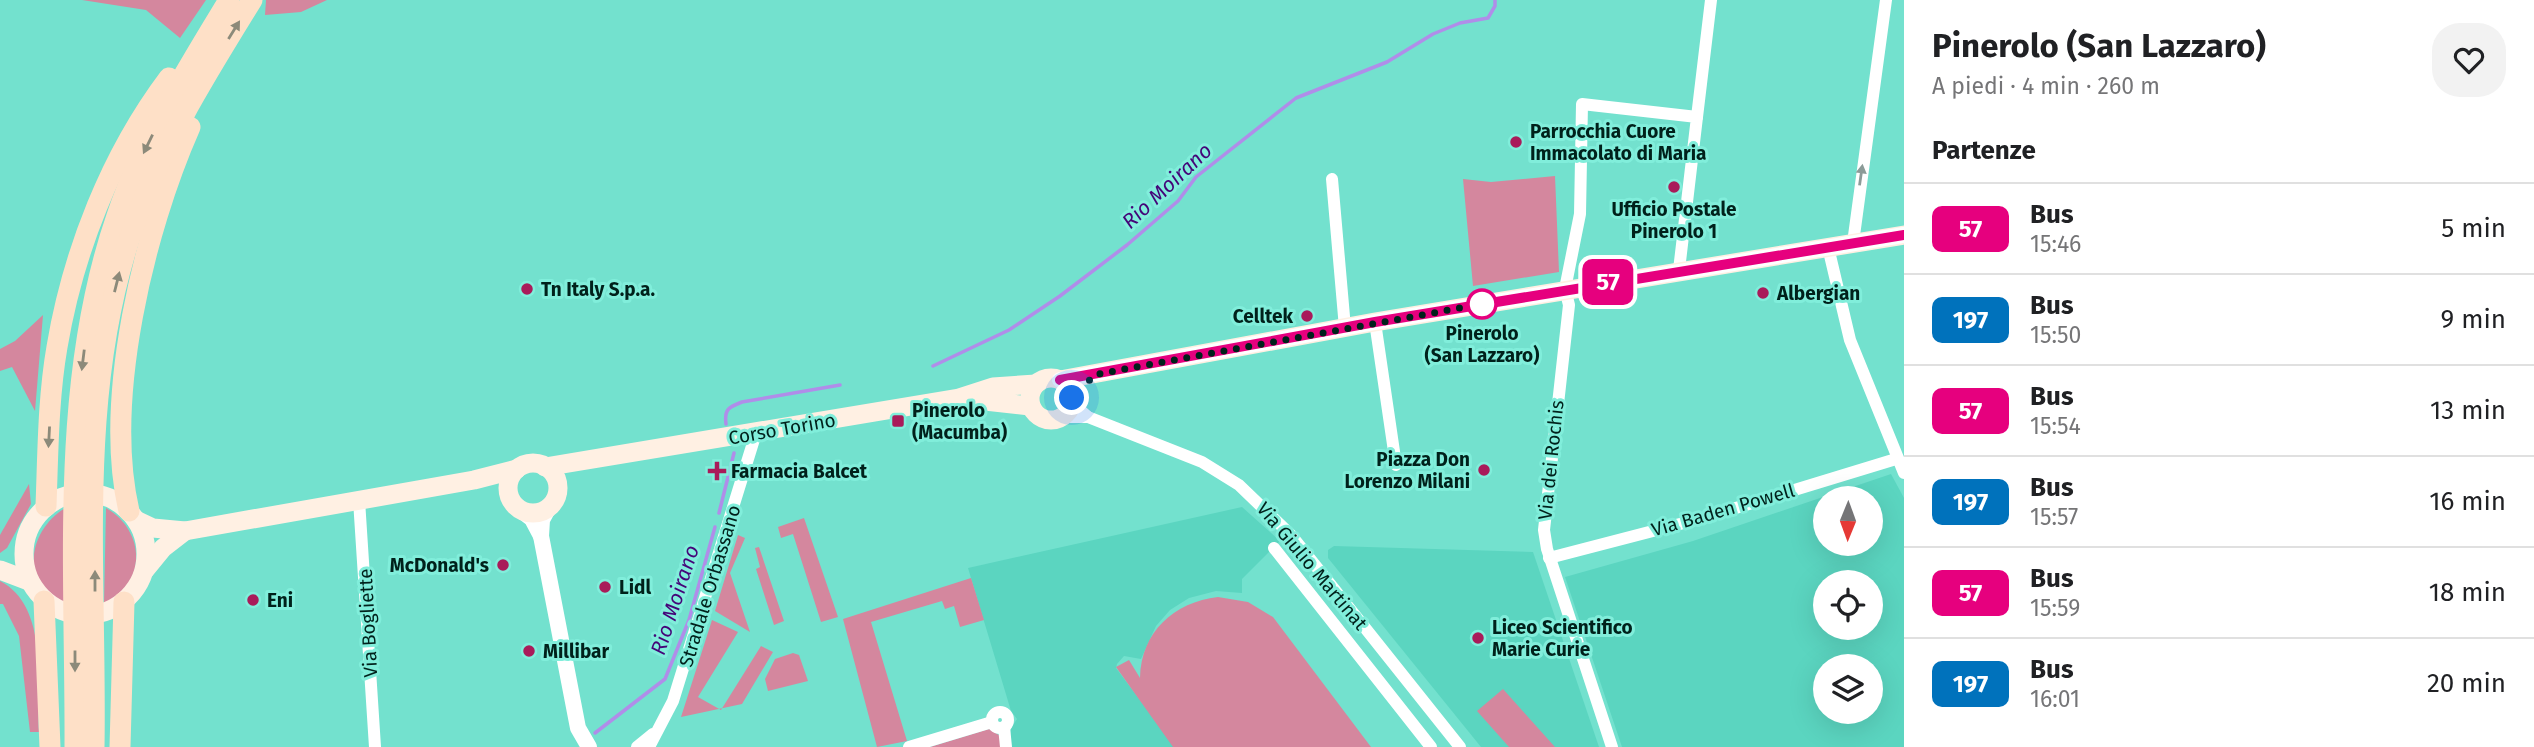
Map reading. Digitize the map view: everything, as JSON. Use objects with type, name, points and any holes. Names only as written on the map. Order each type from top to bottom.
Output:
[{"type":"main road","points":[[75,747],[76,451],[88,326],[99,275],[129,184],[165,108],[229,0]]},
{"type":"main road","points":[[94,747],[94,450],[103,349],[122,263],[149,185],[183,113],[252,0]]},
{"type":"main road","points":[[53,502],[57,347],[82,247],[94,214],[141,120],[178,66],[204,41]]},
{"type":"main road","points":[[145,570],[146,544],[133,515],[122,474],[122,419],[136,306],[164,197],[215,59]]},
{"type":"main road","points":[[1098,374],[1079,388],[1069,406],[1044,420],[1030,406],[1030,394],[1036,384],[1047,378],[1060,380],[1098,374],[1565,289],[1904,235]]},
{"type":"main road","points":[[1060,380],[1069,388],[1069,406]]},
{"type":"main road","name":"Corso Torino","points":[[545,467],[959,398],[993,387],[1036,384]]},
{"type":"main road","name":"Corso Torino","points":[[959,398],[1030,406]]},
{"type":"main road","name":"Corso Torino","points":[[557,485],[578,469],[604,458]]},
{"type":"main road","points":[[185,531],[163,548],[145,570],[137,588],[116,607],[84,616],[52,606],[29,581],[23,561],[24,541],[32,522],[53,502],[85,493],[109,498],[153,528],[185,531],[474,480],[530,464],[545,467],[557,485],[557,493],[549,507],[535,513],[474,480]]},
{"type":"main road","points":[[514,502],[509,481],[517,469]]},
{"type":"main road","points":[[0,559],[24,541]]},
{"type":"main road","points":[[0,570],[29,581]]},
{"type":"main road","points":[[50,747],[52,606]]},
{"type":"main road","points":[[116,607],[120,747]]},
{"type":"street","points":[[1679,270],[1711,0]]},
{"type":"street","points":[[1853,243],[1886,0]]},
{"type":"street","name":"Via dei Rochis","points":[[1612,747],[1549,558],[1544,530],[1569,305],[1565,289],[1580,214],[1582,104],[1698,117]]},
{"type":"street","points":[[1332,179],[1345,328]]},
{"type":"street","points":[[1828,247],[1850,341],[1896,459],[1904,473]]},
{"type":"street","points":[[1375,322],[1396,465]]},
{"type":"street","name":"Via Giulio Martinat","points":[[1069,406],[1088,417],[1202,462],[1239,485],[1291,535],[1460,747]]},
{"type":"street","name":"Stradale Orbassano","points":[[637,747],[651,741],[677,690],[756,433]]},
{"type":"street","name":"Via Baden Powell","points":[[1549,558],[1703,518],[1896,459]]},
{"type":"street","name":"Via Bogliette","points":[[359,500],[376,747]]},
{"type":"street","points":[[514,502],[532,519],[541,536]]},
{"type":"street","points":[[549,507],[542,520],[541,536],[578,728],[589,747]]},
{"type":"street","points":[[1274,548],[1431,747]]},
{"type":"street","points":[[909,747],[998,725],[1006,747]]},
{"type":"shaded area","points":[[82,0],[206,0],[180,38],[146,10]]},
{"type":"shaded area","points":[[266,0],[327,0],[301,12],[265,15]]},
{"type":"shaded area","points":[[1555,176],[1559,272],[1473,286],[1463,179],[1491,182]]},
{"type":"shaded area","points":[[43,315],[35,411],[12,367],[0,371],[0,349],[15,341]]},
{"type":"shaded area","points":[[1891,474],[1904,498],[1904,747],[1622,747],[1565,577],[1693,541],[1813,500],[1813,556],[1883,556],[1883,486],[1856,486]]},
{"type":"shaded area","points":[[29,484],[31,504],[7,548],[0,553],[0,535]]},
{"type":"shaded area","points":[[67,507],[66,603],[40,583],[34,556],[44,529]]},
{"type":"shaded area","points":[[1242,507],[1280,541],[1242,579],[1242,593],[1216,591],[1189,598],[1170,610],[1156,626],[1141,659],[1124,656],[1117,664],[1116,668],[1175,747],[1010,747],[1011,728],[1017,719],[1011,711],[968,568]]},
{"type":"shaded area","points":[[106,508],[128,529],[136,557],[128,584],[104,604]]},
{"type":"shaded area","points":[[804,518],[838,617],[821,622],[793,534],[781,538],[778,527]]},
{"type":"shaded area","points":[[738,535],[745,538],[730,573],[750,632],[715,611]]},
{"type":"shaded area","name":"Liceo Scientifico Marie Curie","points":[[1334,546],[1533,552],[1599,747],[1481,747],[1328,558],[1328,550]]},
{"type":"shaded area","points":[[759,547],[784,621],[774,625],[756,569],[760,567],[755,548]]},
{"type":"shaded area","points":[[971,578],[984,620],[960,627],[954,606],[945,609],[942,601],[871,622],[907,741],[877,747],[843,619]]},
{"type":"shaded area","points":[[0,581],[16,593],[33,627],[39,670],[39,732],[30,732],[19,636],[3,604],[0,604]]},
{"type":"shaded area","points":[[1218,597],[1248,602],[1273,617],[1371,747],[1173,747],[1116,667],[1129,660],[1140,678],[1146,647],[1163,622],[1187,605]]},
{"type":"shaded area","points":[[712,620],[738,632],[698,697],[719,709],[681,717]]},
{"type":"shaded area","points":[[761,646],[773,652],[742,704],[722,708]]},
{"type":"shaded area","points":[[793,653],[799,655],[808,681],[768,691],[765,679],[775,659]]},
{"type":"shaded area","points":[[1503,689],[1555,747],[1509,747],[1477,711]]},
{"type":"shaded area","points":[[989,729],[1002,737],[1002,747],[930,747]]},
{"type":"waterway","name":"Rio Moirano","points":[[933,366],[1009,330],[1060,296],[1127,245],[1178,201],[1196,177],[1296,98],[1387,62],[1433,34],[1460,23],[1488,18],[1495,6],[1495,0]]},
{"type":"waterway","name":"Rio Moirano","points":[[726,424],[728,409],[742,402],[840,385]]},
{"type":"waterway","name":"Rio Moirano","points":[[719,513],[734,453]]},
{"type":"waterway","name":"Rio Moirano","points":[[595,733],[665,679],[689,620],[715,527]]},
{"type":"bus line","name":"57","points":[[1060,380],[1375,322],[1904,235]]},
{"type":"place","name":"Parrocchia Cuore Immacolato di Maria","points":[[1516,142]]},
{"type":"place","name":"Ufficio Postale Pinerolo 1","points":[[1674,187]]},
{"type":"place","name":"Tn Italy S.p.a.","points":[[527,289]]},
{"type":"place","name":"Albergian","points":[[1763,293]]},
{"type":"place","name":"Pinerolo (San Lazzaro)","points":[[1482,304]]},
{"type":"place","name":"Celltek","points":[[1307,316]]},
{"type":"place","name":"Pinerolo (Macumba)","points":[[898,421]]},
{"type":"place","name":"Piazza Don Lorenzo Milani","points":[[1484,470]]},
{"type":"place","name":"Farmacia Balcet","points":[[717,471]]},
{"type":"place","name":"McDonald's","points":[[503,565]]},
{"type":"place","name":"Lidl","points":[[605,587]]},
{"type":"place","name":"Eni","points":[[253,600]]},
{"type":"place","name":"Liceo Scientifico Marie Curie","points":[[1478,638]]},
{"type":"place","name":"Millibar","points":[[529,651]]},
{"type":"route","points":[[1072,398],[1085,381],[1098,374],[1482,304]]}]
